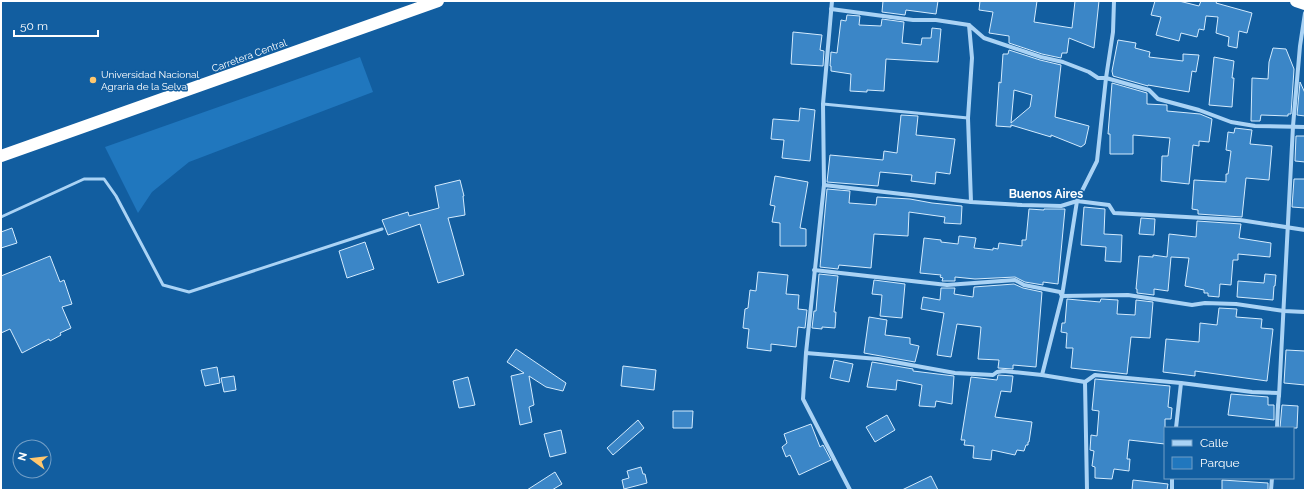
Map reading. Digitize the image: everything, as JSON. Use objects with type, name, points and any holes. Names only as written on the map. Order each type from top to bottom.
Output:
[{"type":"highway","name":"Carretera Central","points":[[1,156],[438,1]]},
{"type":"highway","points":[[1296,1],[1305,4]]},
{"type":"street","points":[[832,1],[823,104],[824,185],[814,270],[803,399],[850,490]]},
{"type":"street","points":[[1042,374],[1062,296],[1077,201],[1097,161],[1106,78],[1113,32],[1114,1]]},
{"type":"street","points":[[832,9],[913,20],[936,20],[969,25],[984,38],[1041,57],[1063,62],[1089,72],[1098,78],[1106,78],[1149,90],[1158,99],[1198,110],[1232,122],[1255,126],[1305,127]]},
{"type":"street","points":[[1277,427],[1293,126],[1300,46],[1305,13]]},
{"type":"street","points":[[969,25],[972,58],[968,118],[971,202]]},
{"type":"street","points":[[824,185],[971,202],[1061,206],[1077,201],[1108,205],[1114,213],[1240,220],[1305,230]]},
{"type":"street","points":[[814,270],[947,285],[1015,280],[1024,285],[1060,292],[1062,296]]},
{"type":"street","points":[[1062,296],[1128,295],[1192,305],[1205,303],[1236,304],[1284,311],[1305,312]]},
{"type":"street","points":[[806,353],[878,359],[955,373],[993,375],[997,372],[1003,371],[1042,374],[1085,382],[1095,375],[1252,392],[1279,393]]},
{"type":"street","points":[[1085,382],[1087,490]]},
{"type":"street","points":[[1176,427],[1180,383]]},
{"type":"street","points":[[1172,479],[1172,490]]},
{"type":"street","points":[[1271,490],[1272,479]]},
{"type":"lane","points":[[823,104],[968,118]]},
{"type":"lane","points":[[1,218],[84,179],[104,179],[116,196],[163,285],[189,292],[382,229]]},
{"type":"green space","points":[[360,57],[373,92],[189,162],[152,192],[138,213],[105,147]]},
{"type":"building","points":[[883,1],[938,1],[936,14],[906,10],[905,15],[882,12]]},
{"type":"building","points":[[980,1],[1037,1],[1034,22],[1072,28],[1075,1],[1099,1],[1094,48],[1069,38],[1067,53],[1062,53],[1061,58],[1042,54],[1009,43],[1009,36],[989,33],[993,12],[979,10]]},
{"type":"building","points":[[1155,1],[1179,1],[1199,6],[1201,1],[1217,1],[1216,3],[1252,13],[1247,33],[1239,31],[1237,48],[1228,46],[1229,37],[1216,33],[1218,17],[1206,16],[1204,30],[1199,29],[1197,37],[1181,33],[1179,41],[1156,35],[1161,17],[1151,15]]},
{"type":"building","points":[[847,15],[860,16],[859,25],[881,26],[882,19],[904,22],[902,43],[921,45],[922,38],[931,38],[932,28],[941,29],[938,62],[886,59],[884,91],[850,91],[851,74],[831,71],[830,66],[831,52],[837,53],[841,20],[846,21]]},
{"type":"building","points":[[793,32],[822,35],[820,50],[824,51],[823,66],[791,64]]},
{"type":"building","points":[[1118,40],[1136,43],[1135,48],[1150,52],[1149,57],[1183,61],[1183,54],[1199,55],[1196,72],[1192,71],[1189,92],[1148,86],[1113,76],[1112,71]]},
{"type":"building","points":[[1273,48],[1286,49],[1294,69],[1291,114],[1288,114],[1288,116],[1261,115],[1260,121],[1251,121],[1252,78],[1268,79],[1269,62]]},
{"type":"building","points":[[1009,50],[1061,65],[1055,117],[1089,126],[1085,144],[1081,147],[1051,135],[1051,137],[1011,125],[1011,127],[996,126],[999,82],[1001,83],[1003,54],[1008,54]],"holes":[[[1014,90],[1032,95],[1030,107],[1011,123]]]},
{"type":"building","points":[[1214,57],[1234,61],[1232,78],[1234,78],[1232,107],[1209,105]]},
{"type":"building","points":[[1300,82],[1305,93],[1305,116],[1297,115]]},
{"type":"building","points":[[1112,83],[1147,93],[1147,104],[1167,105],[1167,111],[1200,114],[1212,119],[1209,142],[1199,141],[1199,146],[1193,145],[1189,184],[1161,181],[1162,156],[1168,156],[1170,138],[1133,135],[1133,154],[1110,154],[1110,134],[1108,134]]},
{"type":"building","points":[[800,108],[815,110],[810,161],[782,158],[784,140],[771,139],[773,119],[799,121]]},
{"type":"building","points":[[901,115],[918,116],[916,135],[955,139],[950,174],[936,172],[935,184],[911,181],[912,175],[880,172],[878,186],[827,182],[830,155],[883,160],[884,151],[897,153]]},
{"type":"building","points":[[1235,128],[1252,130],[1250,144],[1272,146],[1269,180],[1246,178],[1242,217],[1198,214],[1198,210],[1192,209],[1194,180],[1226,182],[1226,174],[1228,174],[1231,151],[1226,150],[1228,132],[1234,133]]},
{"type":"building","points":[[1296,136],[1305,136],[1305,162],[1295,161]]},
{"type":"building","points":[[775,176],[808,182],[800,228],[806,229],[806,246],[780,246],[780,223],[772,222],[775,206],[770,205]]},
{"type":"building","points":[[1294,179],[1305,179],[1305,208],[1292,207]]},
{"type":"building","points":[[460,180],[464,196],[465,215],[448,218],[464,275],[438,283],[420,224],[388,235],[382,220],[408,212],[409,216],[439,208],[435,186]]},
{"type":"building","points":[[827,189],[850,191],[849,203],[876,205],[877,197],[910,199],[962,206],[961,224],[944,223],[945,217],[909,212],[908,236],[874,234],[871,268],[839,265],[838,269],[820,267]]},
{"type":"building","points":[[1084,207],[1105,209],[1104,234],[1122,235],[1121,262],[1105,261],[1106,247],[1081,245]]},
{"type":"building","points":[[1029,209],[1065,209],[1058,284],[1043,282],[1043,285],[1025,282],[1015,277],[975,279],[955,277],[955,281],[942,281],[943,278],[940,277],[941,275],[920,273],[924,238],[958,244],[959,236],[976,238],[974,248],[993,250],[993,248],[998,249],[999,243],[1022,246],[1022,240],[1026,240]]},
{"type":"building","points":[[1141,218],[1155,219],[1154,235],[1139,234]]},
{"type":"building","points":[[1197,221],[1241,224],[1239,238],[1271,243],[1270,257],[1238,254],[1238,260],[1233,260],[1231,285],[1220,284],[1219,297],[1208,296],[1208,293],[1204,293],[1204,290],[1185,286],[1189,258],[1171,257],[1168,291],[1154,289],[1154,295],[1137,293],[1136,289],[1139,256],[1153,257],[1153,255],[1167,257],[1169,234],[1196,237]]},
{"type":"building","points":[[12,228],[17,243],[1,248],[1,232]]},
{"type":"building","points":[[365,242],[374,269],[347,278],[339,251]]},
{"type":"building","points":[[50,256],[60,282],[64,280],[72,304],[62,307],[71,328],[60,333],[61,335],[50,341],[49,339],[22,353],[10,329],[1,333],[1,276]]},
{"type":"building","points":[[758,272],[788,275],[786,294],[799,295],[798,309],[807,310],[805,328],[798,327],[796,347],[771,344],[771,351],[747,348],[749,329],[743,328],[745,309],[748,308],[750,290],[756,291]]},
{"type":"building","points":[[819,274],[838,276],[834,312],[836,312],[835,328],[812,328],[814,311],[816,311]]},
{"type":"building","points":[[1265,274],[1276,275],[1273,300],[1237,297],[1238,281],[1264,283]]},
{"type":"building","points":[[874,280],[905,284],[902,318],[880,316],[882,295],[872,294]]},
{"type":"building","points":[[1014,284],[1023,288],[1042,292],[1036,367],[1013,365],[1013,369],[998,368],[999,360],[978,359],[981,327],[957,324],[951,357],[937,355],[944,313],[921,309],[923,297],[940,300],[941,288],[955,288],[954,294],[973,297],[974,287]]},
{"type":"building","points":[[1067,299],[1100,302],[1101,299],[1118,300],[1117,314],[1135,315],[1136,300],[1153,302],[1150,338],[1131,337],[1127,374],[1071,368],[1073,348],[1066,348],[1067,333],[1061,332],[1062,323],[1065,323]]},
{"type":"building","points":[[1219,308],[1237,309],[1236,317],[1262,319],[1261,328],[1273,329],[1267,381],[1195,371],[1195,376],[1163,372],[1166,339],[1199,342],[1200,323],[1217,325]]},
{"type":"building","points":[[869,317],[887,320],[885,335],[910,338],[910,344],[919,346],[915,362],[864,353]]},
{"type":"building","points":[[516,349],[566,383],[563,391],[546,387],[529,376],[534,405],[529,407],[532,422],[520,425],[511,376],[524,373],[507,362]]},
{"type":"building","points":[[1286,350],[1305,351],[1305,385],[1284,383]]},
{"type":"building","points":[[834,360],[853,364],[849,382],[830,378]]},
{"type":"building","points":[[872,362],[913,369],[913,371],[954,376],[952,404],[936,401],[935,407],[919,406],[922,385],[897,380],[896,390],[867,387]]},
{"type":"building","points":[[623,366],[656,370],[654,390],[621,386]]},
{"type":"building","points":[[217,367],[220,383],[205,386],[201,370]]},
{"type":"building","points":[[998,375],[1013,376],[1011,392],[1001,391],[995,417],[1032,422],[1029,442],[1024,451],[1017,450],[1015,455],[992,450],[991,460],[973,458],[974,446],[964,445],[965,440],[961,440],[971,377],[997,380]]},
{"type":"building","points":[[234,376],[236,390],[224,392],[221,378]]},
{"type":"building","points":[[468,377],[475,405],[459,408],[453,381]]},
{"type":"building","points":[[1095,379],[1170,386],[1168,407],[1172,408],[1171,419],[1165,419],[1164,444],[1129,440],[1127,459],[1130,459],[1129,471],[1114,469],[1112,479],[1095,478],[1095,467],[1092,466],[1094,451],[1090,450],[1091,435],[1097,436],[1099,411],[1092,410]]},
{"type":"building","points":[[1231,394],[1268,397],[1268,405],[1274,405],[1274,420],[1228,415]]},
{"type":"building","points":[[1282,405],[1298,406],[1297,428],[1280,427]]},
{"type":"building","points":[[673,411],[693,411],[692,428],[673,428]]},
{"type":"building","points":[[887,415],[895,430],[875,442],[866,427]]},
{"type":"building","points":[[638,420],[644,428],[613,455],[607,448]]},
{"type":"building","points":[[811,424],[820,447],[823,445],[831,460],[799,475],[790,455],[786,457],[782,447],[787,443],[784,434]]},
{"type":"building","points":[[561,430],[566,453],[550,457],[544,434]]},
{"type":"building","points":[[641,467],[643,474],[645,474],[647,483],[624,489],[622,480],[629,478],[627,471]]},
{"type":"building","points":[[555,472],[562,484],[552,490],[527,490]]},
{"type":"building","points":[[931,476],[938,490],[902,490]]},
{"type":"building","points":[[1133,480],[1168,484],[1167,490],[1132,490]]},
{"type":"building","points":[[1222,480],[1268,483],[1268,490],[1222,490]]},
{"type":"place","name":"Universidad Nacional Agraria de la Selva","points":[[93,80]]},
{"type":"district","name":"Buenos Aires","points":[[1046,194]]}]
